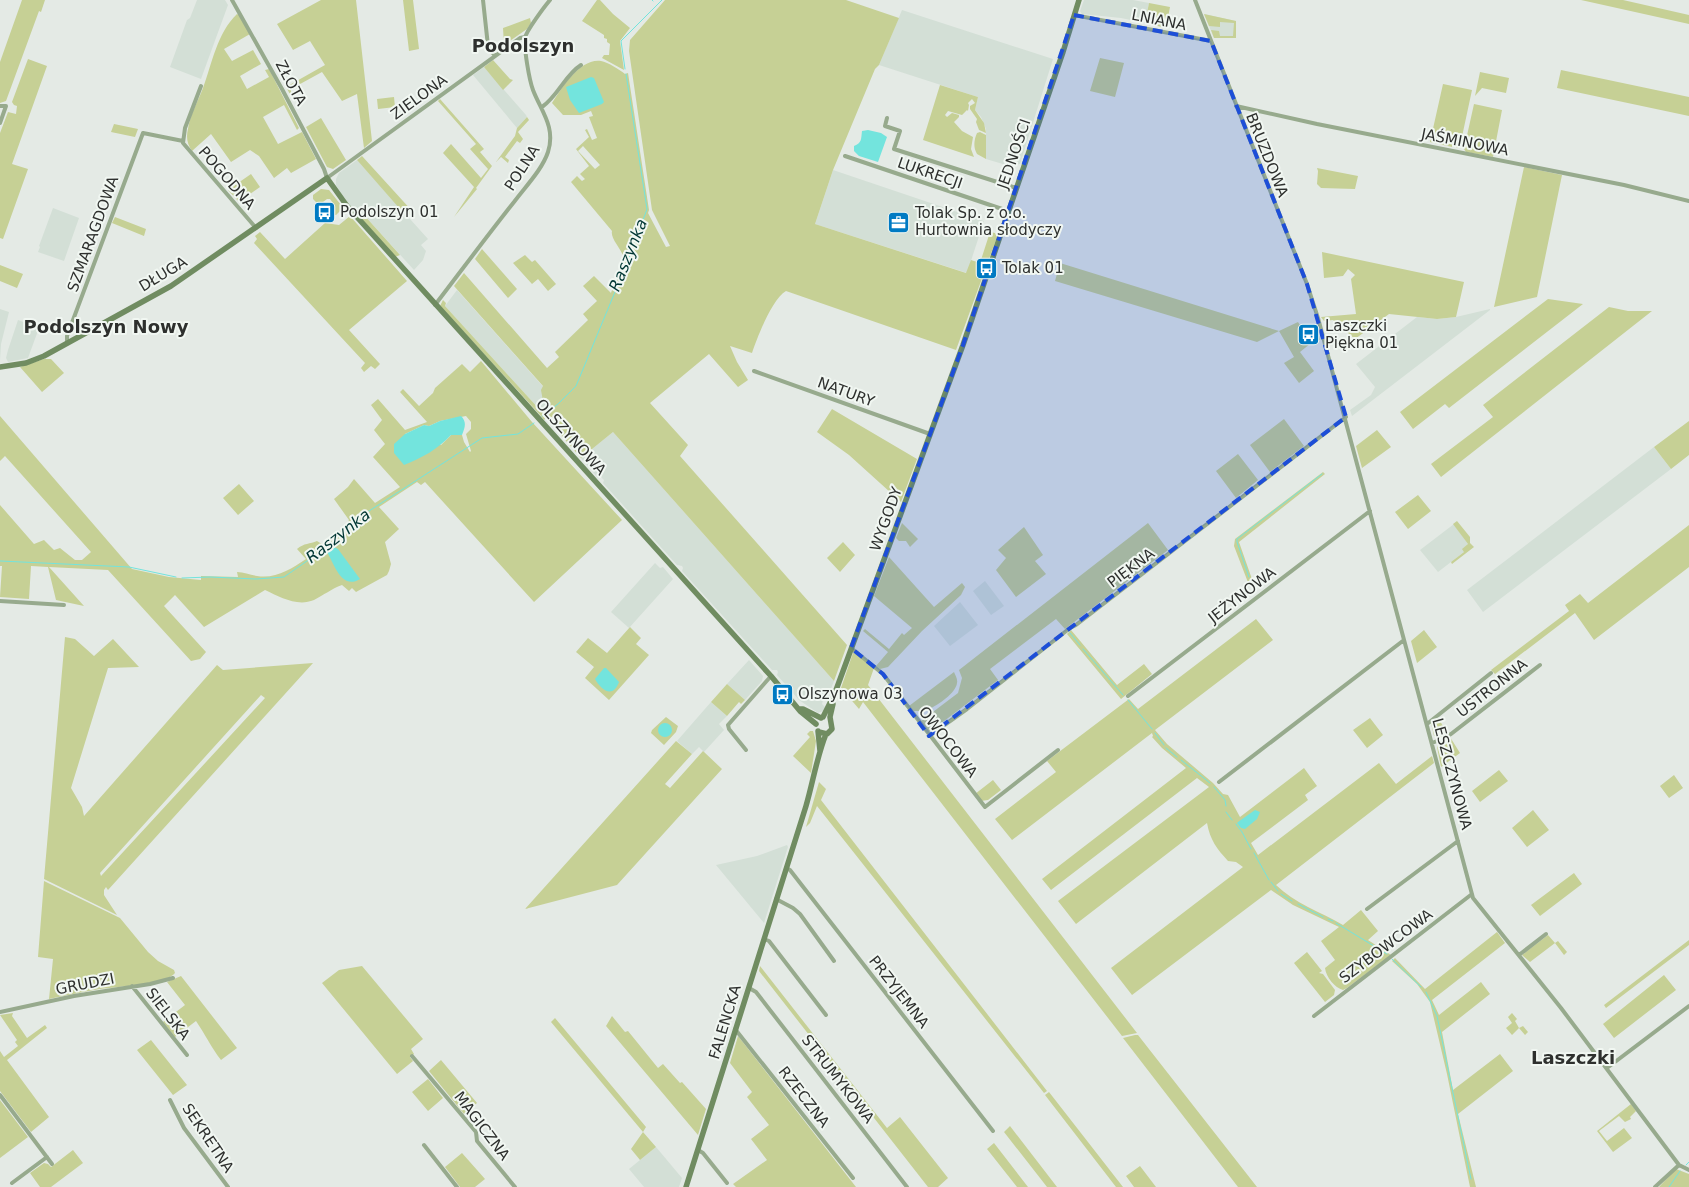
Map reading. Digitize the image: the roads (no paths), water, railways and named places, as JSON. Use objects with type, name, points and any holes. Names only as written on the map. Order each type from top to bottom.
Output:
[{"type":"street","name":"ZŁOTA","points":[[232,0],[282,89],[327,178]]},
{"type":"street","points":[[483,0],[488,46],[495,56]]},
{"type":"street","points":[[525,37],[550,0]]},
{"type":"street","name":"JEDNOŚCI","points":[[963,345],[1079,0]]},
{"type":"street","name":"BRUZDOWA","points":[[1195,0],[1307,284],[1318,318]]},
{"type":"street","name":"LNIANA","points":[[1074,15],[1211,41]]},
{"type":"street","name":"ZIELONA","points":[[327,178],[520,38],[525,37]]},
{"type":"street","name":"POLNA","points":[[435,305],[524,188],[547,154],[550,135],[548,123],[533,90],[525,37]]},
{"type":"street","points":[[542,107],[549,102],[572,73],[581,65]]},
{"type":"street","name":"POGODNA","points":[[201,86],[183,140],[186,148],[256,228]]},
{"type":"street","points":[[0,106],[6,106],[0,122]]},
{"type":"street","name":"JAŚMINOWA","points":[[1236,106],[1689,201]]},
{"type":"street","points":[[888,118],[885,126],[900,131],[894,148],[1016,188]]},
{"type":"street","name":"SZMARAGDOWA","points":[[67,344],[67,336],[143,133],[183,140]]},
{"type":"street","name":"LUKRECJI","points":[[844,156],[1008,211]]},
{"type":"street","name":"DŁUGA","points":[[0,367],[32,361],[67,344],[171,286],[327,178]]},
{"type":"street","name":"OLSZYNOWA","points":[[327,178],[347,206],[435,305],[771,676],[801,712],[816,724]]},
{"type":"street","name":"LESZCZYNOWA","points":[[1318,318],[1472,894],[1480,908],[1607,1068],[1679,1165],[1689,1170]]},
{"type":"street","name":"WYGODY","points":[[822,718],[832,701],[963,345]]},
{"type":"street","name":"NATURY","points":[[754,371],[930,434]]},
{"type":"street","name":"PIĘKNA","points":[[930,736],[1346,417]]},
{"type":"street","name":"JEŻYNOWA","points":[[1128,696],[1370,511]]},
{"type":"street","points":[[0,601],[64,605]]},
{"type":"street","points":[[1219,782],[1404,640]]},
{"type":"street","name":"OWOCOWA","points":[[851,648],[882,674],[984,807],[1058,750]]},
{"type":"street","name":"USTRONNA","points":[[1432,743],[1442,740],[1451,734],[1540,664]]},
{"type":"street","points":[[1427,724],[1491,673]]},
{"type":"street","points":[[746,750],[729,729],[728,725],[771,676]]},
{"type":"street","name":"WYGODY","points":[[831,720],[832,701]]},
{"type":"street","name":"OLSZYNOWA","points":[[799,709],[822,718]]},
{"type":"street","points":[[787,866],[814,782],[820,751],[826,734],[832,729],[833,725],[831,720],[822,718],[816,724],[819,732],[818,748],[820,751]]},
{"type":"street","points":[[819,732],[826,734]]},
{"type":"street","points":[[1367,909],[1458,841]]},
{"type":"street","name":"FALENCKA","points":[[686,1187],[787,866]]},
{"type":"street","name":"PRZYJEMNA","points":[[787,866],[993,1131]]},
{"type":"street","name":"SZYBOWCOWA","points":[[1314,1016],[1472,894]]},
{"type":"street","points":[[776,900],[793,908],[800,914],[834,961]]},
{"type":"street","points":[[1519,955],[1546,934]]},
{"type":"street","points":[[764,939],[769,941],[826,1015]]},
{"type":"street","name":"GRUDZI","points":[[0,1012],[173,978]]},
{"type":"street","name":"SIELSKA","points":[[132,986],[187,1055]]},
{"type":"street","name":"STRUMYKOWA","points":[[749,988],[756,992],[907,1187]]},
{"type":"street","points":[[1607,1068],[1689,1006]]},
{"type":"street","name":"RZECZNA","points":[[735,1030],[853,1178]]},
{"type":"street","name":"MAGICZNA","points":[[412,1056],[476,1132],[478,1141],[515,1187]]},
{"type":"street","points":[[0,1095],[52,1164]]},
{"type":"street","name":"SEKRETNA","points":[[170,1100],[184,1128],[228,1187]]},
{"type":"street","points":[[424,1145],[458,1187]]},
{"type":"street","points":[[698,1150],[703,1153],[727,1183]]},
{"type":"street","points":[[12,1183],[47,1157]]},
{"type":"street","points":[[1655,1187],[1679,1165]]},
{"type":"water","points":[[591,77],[594,78],[604,102],[579,113],[570,100],[566,87]]},
{"type":"water","points":[[868,130],[881,133],[887,137],[878,162],[859,156],[854,151],[854,146],[861,140],[862,131]]},
{"type":"water","points":[[461,416],[465,425],[462,435],[451,435],[429,453],[404,465],[394,453],[394,444],[405,434],[424,425],[429,426]]},
{"type":"water","points":[[332,546],[338,549],[360,579],[354,582],[348,581],[340,575],[327,552]]},
{"type":"water","points":[[604,668],[619,682],[614,690],[607,691],[595,679]]},
{"type":"water","points":[[662,723],[668,723],[672,730],[668,737],[662,737],[658,733],[658,727]]},
{"type":"water","points":[[1255,810],[1260,812],[1257,819],[1245,829],[1241,828],[1237,823]]},
{"type":"waterway","name":"Raszynka","points":[[625,69],[621,41],[662,0]]},
{"type":"waterway","name":"Raszynka","points":[[542,416],[558,404],[576,386],[632,251],[647,209],[626,74]]},
{"type":"waterway","name":"Raszynka","points":[[182,578],[256,579],[284,577],[330,545],[352,522],[482,438],[518,434],[534,423]]},
{"type":"waterway","points":[[1249,577],[1237,539],[1322,474]]},
{"type":"waterway","name":"Raszynka","points":[[0,561],[129,567],[176,577]]},
{"type":"waterway","points":[[1070,633],[1080,645]]},
{"type":"waterway","points":[[1083,649],[1123,695]]},
{"type":"waterway","points":[[1128,700],[1152,729]]},
{"type":"waterway","points":[[1155,733],[1164,745]]},
{"type":"waterway","points":[[1166,748],[1177,757]]},
{"type":"waterway","points":[[1181,760],[1210,783]]},
{"type":"waterway","points":[[1214,787],[1225,800],[1226,806]]},
{"type":"waterway","points":[[1226,812],[1232,820]]},
{"type":"waterway","points":[[1236,824],[1251,849]]},
{"type":"waterway","points":[[1254,853],[1269,880]]},
{"type":"waterway","points":[[1271,882],[1278,891]]},
{"type":"waterway","points":[[1281,894],[1292,901]]},
{"type":"waterway","points":[[1298,904],[1323,917]]},
{"type":"waterway","points":[[1328,919],[1333,921]]},
{"type":"waterway","points":[[1336,923],[1387,954]]},
{"type":"waterway","points":[[1392,959],[1421,987]]},
{"type":"waterway","points":[[1426,992],[1437,1016],[1471,1179]]},
{"type":"waterway","points":[[1686,1165],[1689,1162]]},
{"type":"waterway","points":[[1669,1187],[1680,1171]]},
{"type":"place","name":"Podolszyn 01","points":[[324,212]]},
{"type":"place","name":"Tolak Sp. z o.o. Hurtownia słodyczy","points":[[899,222]]},
{"type":"place","name":"Tolak 01","points":[[986,268]]},
{"type":"place","name":"Laszczki Piękna 01","points":[[1309,335]]},
{"type":"place","name":"Olszynowa 03","points":[[782,694]]},
{"type":"district","name":"Podolszyn","points":[[523,45]]},
{"type":"district","name":"Podolszyn Nowy","points":[[106,326]]},
{"type":"district","name":"Laszczki","points":[[1573,1057]]}]
